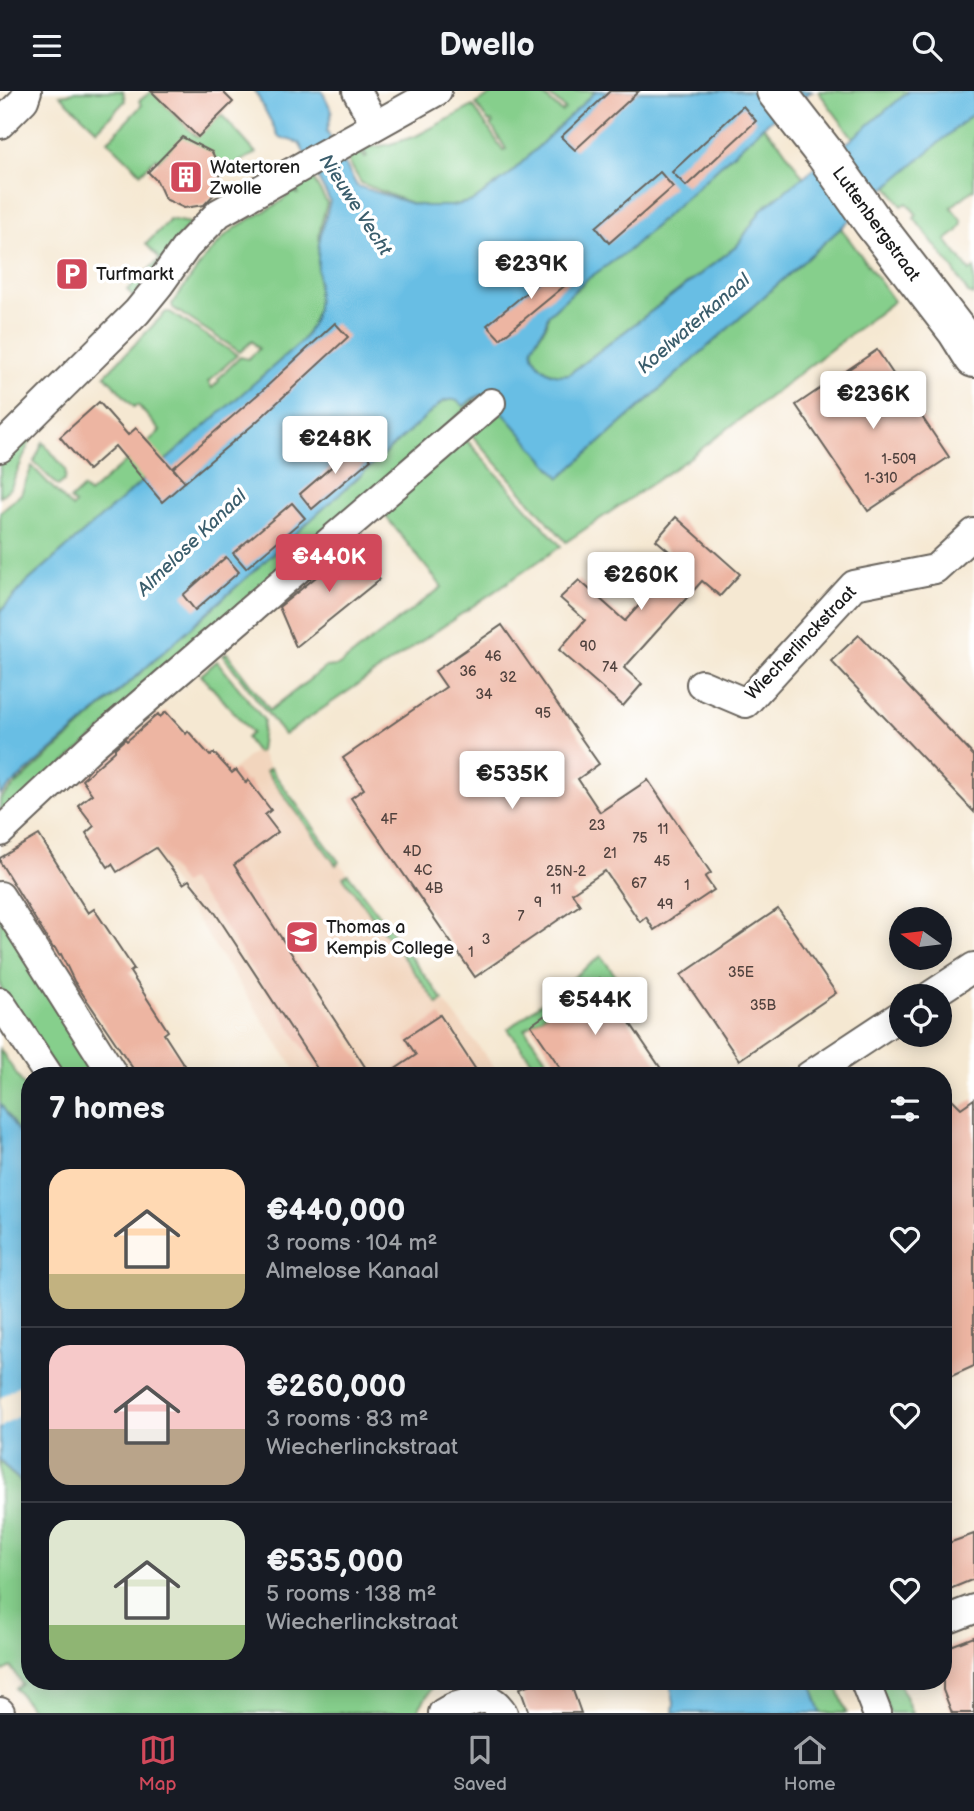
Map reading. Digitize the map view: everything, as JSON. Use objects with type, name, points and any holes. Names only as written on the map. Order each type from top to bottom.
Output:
[{"type":"main road","name":"Luttenbergstraat","points":[[784,100],[957,331],[974,358]]},
{"type":"street","points":[[357,91],[375,125]]},
{"type":"street","points":[[0,449],[137,312],[186,247],[219,213],[437,91]]},
{"type":"street","points":[[0,124],[22,94]]},
{"type":"street","points":[[0,832],[92,746],[491,403]]},
{"type":"street","name":"Wiecherlinckstraat","points":[[701,684],[746,703],[854,585],[934,569],[974,533]]},
{"type":"street","points":[[0,896],[108,1067]]},
{"type":"street","points":[[948,984],[974,967]]},
{"type":"street","points":[[0,1002],[43,1067]]},
{"type":"street","points":[[823,1067],[889,1023]]},
{"type":"street","points":[[952,1618],[974,1609]]},
{"type":"street","points":[[868,1690],[877,1713]]},
{"type":"street","points":[[443,1713],[482,1697],[492,1701],[503,1713]]},
{"type":"shaded area","name":"Thomas a Kempis College","points":[[258,748],[339,862],[494,1067],[293,1067],[148,844]]},
{"type":"green space","points":[[75,91],[123,91],[125,101],[97,130],[60,95]]},
{"type":"green space","points":[[152,91],[197,137],[221,114],[256,153],[213,179],[173,147],[159,161],[156,158],[141,173],[108,141],[142,105],[139,101]]},
{"type":"green space","points":[[496,91],[539,91],[562,112],[565,109],[549,95],[554,91],[596,91],[509,175],[473,201],[452,206],[413,204],[361,183],[347,158],[360,151],[365,158],[367,156],[362,148],[387,145],[416,136],[473,106],[503,150],[506,149],[491,125],[492,121],[489,122],[476,104]]},
{"type":"green space","points":[[818,91],[974,91],[974,189],[951,207],[962,221],[958,230],[946,240],[970,271],[974,268],[974,295],[968,293],[914,218],[917,215],[907,203],[902,206],[888,186],[892,183],[856,136],[853,138]]},
{"type":"green space","points":[[763,126],[781,145],[804,178],[762,209],[737,246],[569,374],[556,374],[540,365],[531,349],[547,324],[548,315],[586,280],[629,250]]},
{"type":"green space","points":[[312,177],[327,203],[319,236],[319,294],[314,319],[308,332],[299,344],[26,583],[0,612],[0,512],[21,494],[32,466],[72,508],[75,504],[70,500],[83,488],[89,494],[160,431],[138,405],[134,407],[105,375],[166,312],[237,355],[208,382],[212,388],[240,357],[248,359],[259,349],[252,341],[240,352],[173,308],[172,304],[205,258],[225,236],[294,191],[298,194],[295,186]]},
{"type":"green space","points":[[168,219],[190,223],[134,297],[127,290],[160,259],[146,244],[170,220]]},
{"type":"green space","points":[[841,228],[894,301],[688,459],[566,542],[468,431],[498,407],[561,477]]},
{"type":"green space","points":[[481,395],[0,820],[0,799],[442,402],[454,400],[464,406]]},
{"type":"green space","points":[[33,434],[11,487],[0,497],[0,464]]},
{"type":"green space","points":[[463,436],[561,546],[284,735],[223,655],[227,653],[270,710],[326,667],[342,663],[442,587],[380,509]]},
{"type":"green space","points":[[43,442],[66,470],[65,480],[58,486],[34,462]]},
{"type":"green space","points":[[217,661],[264,720],[260,751],[257,753],[246,738],[252,733],[201,675]]},
{"type":"green space","points":[[270,768],[339,862],[336,865],[266,771]]},
{"type":"green space","points":[[348,874],[443,1000],[438,1004],[343,877]]},
{"type":"green space","points":[[0,916],[98,1067],[53,1067],[0,986]]},
{"type":"green space","points":[[601,956],[621,983],[609,992],[599,978],[525,1029],[552,1067],[536,1067],[508,1029]]},
{"type":"green space","points":[[0,1049],[21,1081],[21,1136],[0,1103]]},
{"type":"green space","points":[[0,1460],[21,1481],[21,1682],[11,1667],[4,1671],[0,1666]]},
{"type":"green space","points":[[21,1685],[21,1690],[431,1690],[416,1713],[34,1713],[16,1689]]},
{"type":"green space","points":[[814,1690],[838,1690],[847,1713],[821,1713]]},
{"type":"green space","points":[[881,1690],[902,1690],[912,1713],[890,1713]]},
{"type":"water","points":[[255,91],[322,91],[332,111],[327,131],[357,186],[413,204],[452,206],[473,201],[509,175],[596,91],[812,91],[763,126],[629,250],[586,280],[548,315],[533,347],[533,353],[543,368],[558,375],[569,374],[737,246],[762,209],[909,91],[974,91],[974,113],[888,186],[560,478],[498,407],[481,395],[464,406],[454,400],[442,402],[0,795],[0,612],[26,583],[299,344],[314,320],[318,296],[319,244],[330,201],[299,143],[279,137]]},
{"type":"water","points":[[0,1103],[21,1136],[21,1481],[0,1460]]},
{"type":"water","points":[[672,1690],[814,1690],[821,1713],[673,1713]]},
{"type":"pier","points":[[21,1384],[21,1414],[0,1428],[0,1398]]},
{"type":"building","points":[[151,91],[222,91],[233,102],[198,137]]},
{"type":"building","points":[[610,91],[639,91],[575,150],[561,137]]},
{"type":"building","points":[[743,106],[756,121],[686,186],[672,172]]},
{"type":"building","name":"Watertoren Zwolle","points":[[182,137],[212,152],[221,170],[218,190],[204,205],[184,208],[165,199],[157,181],[148,172]]},
{"type":"building","points":[[660,172],[673,187],[609,243],[596,227]]},
{"type":"building","points":[[562,263],[574,278],[500,339],[487,325]]},
{"type":"building","points":[[335,323],[348,337],[254,424],[185,482],[173,468]]},
{"type":"building","points":[[877,350],[949,457],[868,511],[796,405]]},
{"type":"building","points":[[99,402],[128,435],[136,428],[185,482],[162,502],[115,446],[88,470],[60,437]]},
{"type":"building","points":[[358,444],[371,459],[312,509],[300,494]]},
{"type":"building","points":[[292,503],[305,518],[246,568],[233,553]]},
{"type":"building","points":[[676,517],[740,574],[720,596],[702,581],[624,668],[642,684],[623,706],[559,650],[585,620],[560,598],[579,580],[625,621],[669,572],[660,565],[670,552],[656,540]]},
{"type":"building","points":[[358,543],[379,570],[375,573],[380,579],[296,647],[279,607]]},
{"type":"building","points":[[226,557],[239,572],[195,610],[183,595]]},
{"type":"building","points":[[502,625],[599,764],[578,779],[600,812],[648,780],[711,873],[705,877],[714,890],[654,930],[646,917],[640,922],[605,871],[572,893],[580,905],[475,977],[351,798],[364,789],[343,758],[446,687],[435,671]]},
{"type":"building","points":[[859,635],[974,756],[974,812],[831,661]]},
{"type":"building","points":[[166,712],[186,734],[188,731],[210,756],[214,753],[232,773],[236,770],[246,783],[248,780],[271,810],[265,815],[278,832],[234,865],[365,1067],[316,1067],[214,911],[189,880],[183,884],[156,848],[117,872],[112,864],[108,867],[86,833],[94,826],[78,805],[92,794],[82,780],[125,739],[127,741],[158,714],[160,717]]},
{"type":"building","points":[[39,835],[88,913],[94,909],[134,969],[130,972],[168,1031],[164,1034],[185,1067],[132,1067],[74,981],[61,954],[53,948],[0,858]]},
{"type":"building","points":[[778,909],[836,993],[739,1060],[681,975]]},
{"type":"building","points":[[599,978],[660,1067],[560,1067],[531,1025]]},
{"type":"building","points":[[440,1015],[474,1067],[398,1067],[416,1055],[405,1038]]},
{"type":"building","points":[[952,1099],[961,1108],[974,1099],[974,1366],[952,1376]]},
{"type":"building","points":[[974,1534],[974,1579],[952,1588],[952,1542]]},
{"type":"building","points":[[974,1637],[974,1713],[952,1713],[943,1690],[952,1690],[952,1646]]},
{"type":"building","points":[[521,1690],[573,1690],[581,1713],[529,1713]]},
{"type":"place","name":"Watertoren Zwolle","points":[[186,177]]},
{"type":"place","name":"Turfmarkt","points":[[72,274]]},
{"type":"place","name":"Thomas a Kempis College","points":[[302,937]]},
{"type":"water label","name":"Nieuwe Vecht","points":[[355,205]]},
{"type":"water label","name":"Koelwaterkanaal","points":[[694,324]]},
{"type":"water label","name":"Almelose Kanaal","points":[[192,543]]}]
